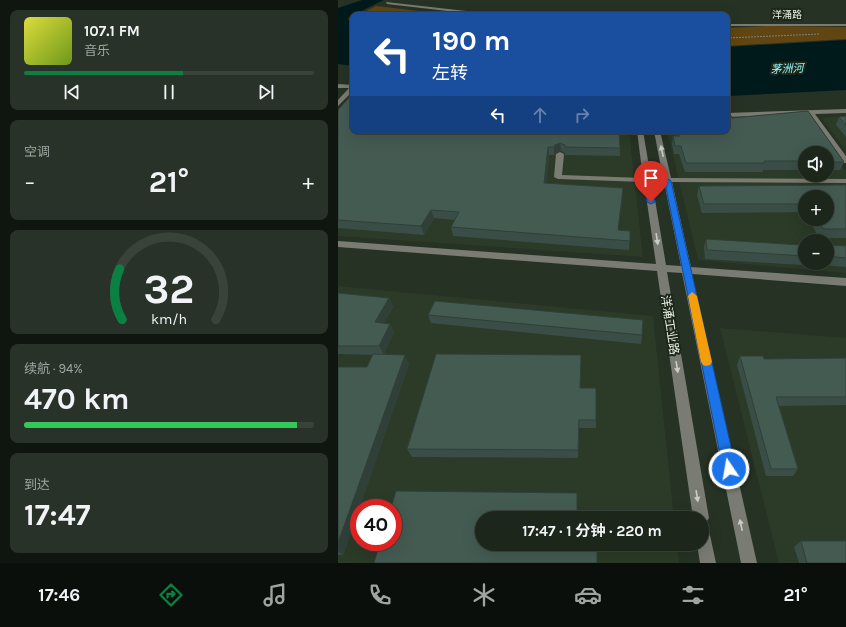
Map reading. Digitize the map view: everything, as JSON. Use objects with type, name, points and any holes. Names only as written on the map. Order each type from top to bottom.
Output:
[{"type":"street","points":[[387,3],[464,12]]},
{"type":"street","points":[[407,6],[448,12]]},
{"type":"street","name":"洋涌路","points":[[730,24],[846,24]]},
{"type":"street","points":[[338,86],[350,87]]},
{"type":"street","points":[[338,104],[350,90]]},
{"type":"street","points":[[730,115],[846,111]]},
{"type":"street","points":[[810,112],[846,161]]},
{"type":"street","name":"洋涌工业路","points":[[640,134],[700,511]]},
{"type":"street","points":[[659,134],[749,563]]},
{"type":"street","points":[[560,154],[558,177],[668,181],[846,181]]},
{"type":"street","points":[[338,244],[846,282]]},
{"type":"street","points":[[706,551],[708,563]]},
{"type":"path","points":[[730,38],[822,34]]},
{"type":"shaded area","points":[[376,6],[427,12],[364,12]]},
{"type":"shaded area","points":[[770,26],[846,27],[846,39],[730,46],[730,28]]},
{"type":"shaded area","points":[[338,115],[350,128],[350,134],[629,134],[643,257],[338,236]]},
{"type":"shaded area","points":[[807,116],[828,146],[798,146],[798,182],[834,182],[834,155],[846,172],[846,273],[812,270],[834,270],[834,234],[798,234],[798,269],[698,260],[668,134],[730,134],[730,130]]},
{"type":"shaded area","points":[[846,116],[846,151],[822,118]]},
{"type":"shaded area","points":[[338,286],[653,316],[673,511],[475,511],[475,551],[678,551],[679,563],[338,563]]},
{"type":"shaded area","points":[[720,328],[846,338],[846,563],[779,563]]},
{"type":"water","points":[[362,0],[384,0],[360,12],[350,12],[350,17],[347,19],[350,20],[350,66],[338,64],[338,8]]},
{"type":"water","name":"茅洲河","points":[[846,40],[846,90],[730,96],[730,47]]},
{"type":"building","points":[[350,96],[350,134],[619,134],[620,148],[565,147],[565,145],[560,143],[554,147],[548,147],[544,183],[623,188],[618,230],[630,231],[630,241],[451,227],[459,212],[431,210],[421,226],[338,220],[338,110]]},
{"type":"building","points":[[808,111],[833,146],[798,146],[798,161],[764,161],[765,163],[686,163],[681,146],[675,146],[673,136],[680,136],[679,134],[730,134],[730,114],[732,118]]},
{"type":"building","points":[[846,116],[846,125],[839,117]]},
{"type":"building","points":[[834,148],[844,162],[834,162]]},
{"type":"building","points":[[846,185],[846,229],[823,229],[821,226],[834,226],[834,190],[798,190],[798,204],[704,204],[699,186]]},
{"type":"building","points":[[706,239],[798,245],[798,256],[707,250]]},
{"type":"building","points":[[834,245],[846,246],[846,258],[834,257]]},
{"type":"building","points":[[338,293],[389,298],[375,322],[390,324],[379,346],[338,346]]},
{"type":"building","points":[[435,301],[643,320],[642,335],[428,315]]},
{"type":"building","points":[[373,354],[405,355],[354,499],[350,499],[350,509],[338,543],[338,367],[367,367]]},
{"type":"building","points":[[436,354],[581,355],[580,388],[596,388],[596,420],[579,420],[578,450],[407,449]]},
{"type":"building","points":[[740,356],[763,356],[764,359],[846,358],[846,397],[776,397],[798,469],[771,469]]},
{"type":"building","points":[[396,491],[577,493],[577,511],[475,511],[475,551],[597,551],[597,563],[374,563],[377,551],[402,551],[402,499],[394,499]]},
{"type":"building","points":[[801,541],[846,541],[846,563],[807,563]]},
{"type":"slow traffic","points":[[692,296],[706,362]]},
{"type":"route","points":[[651,202],[648,180],[668,181],[729,469]]}]
